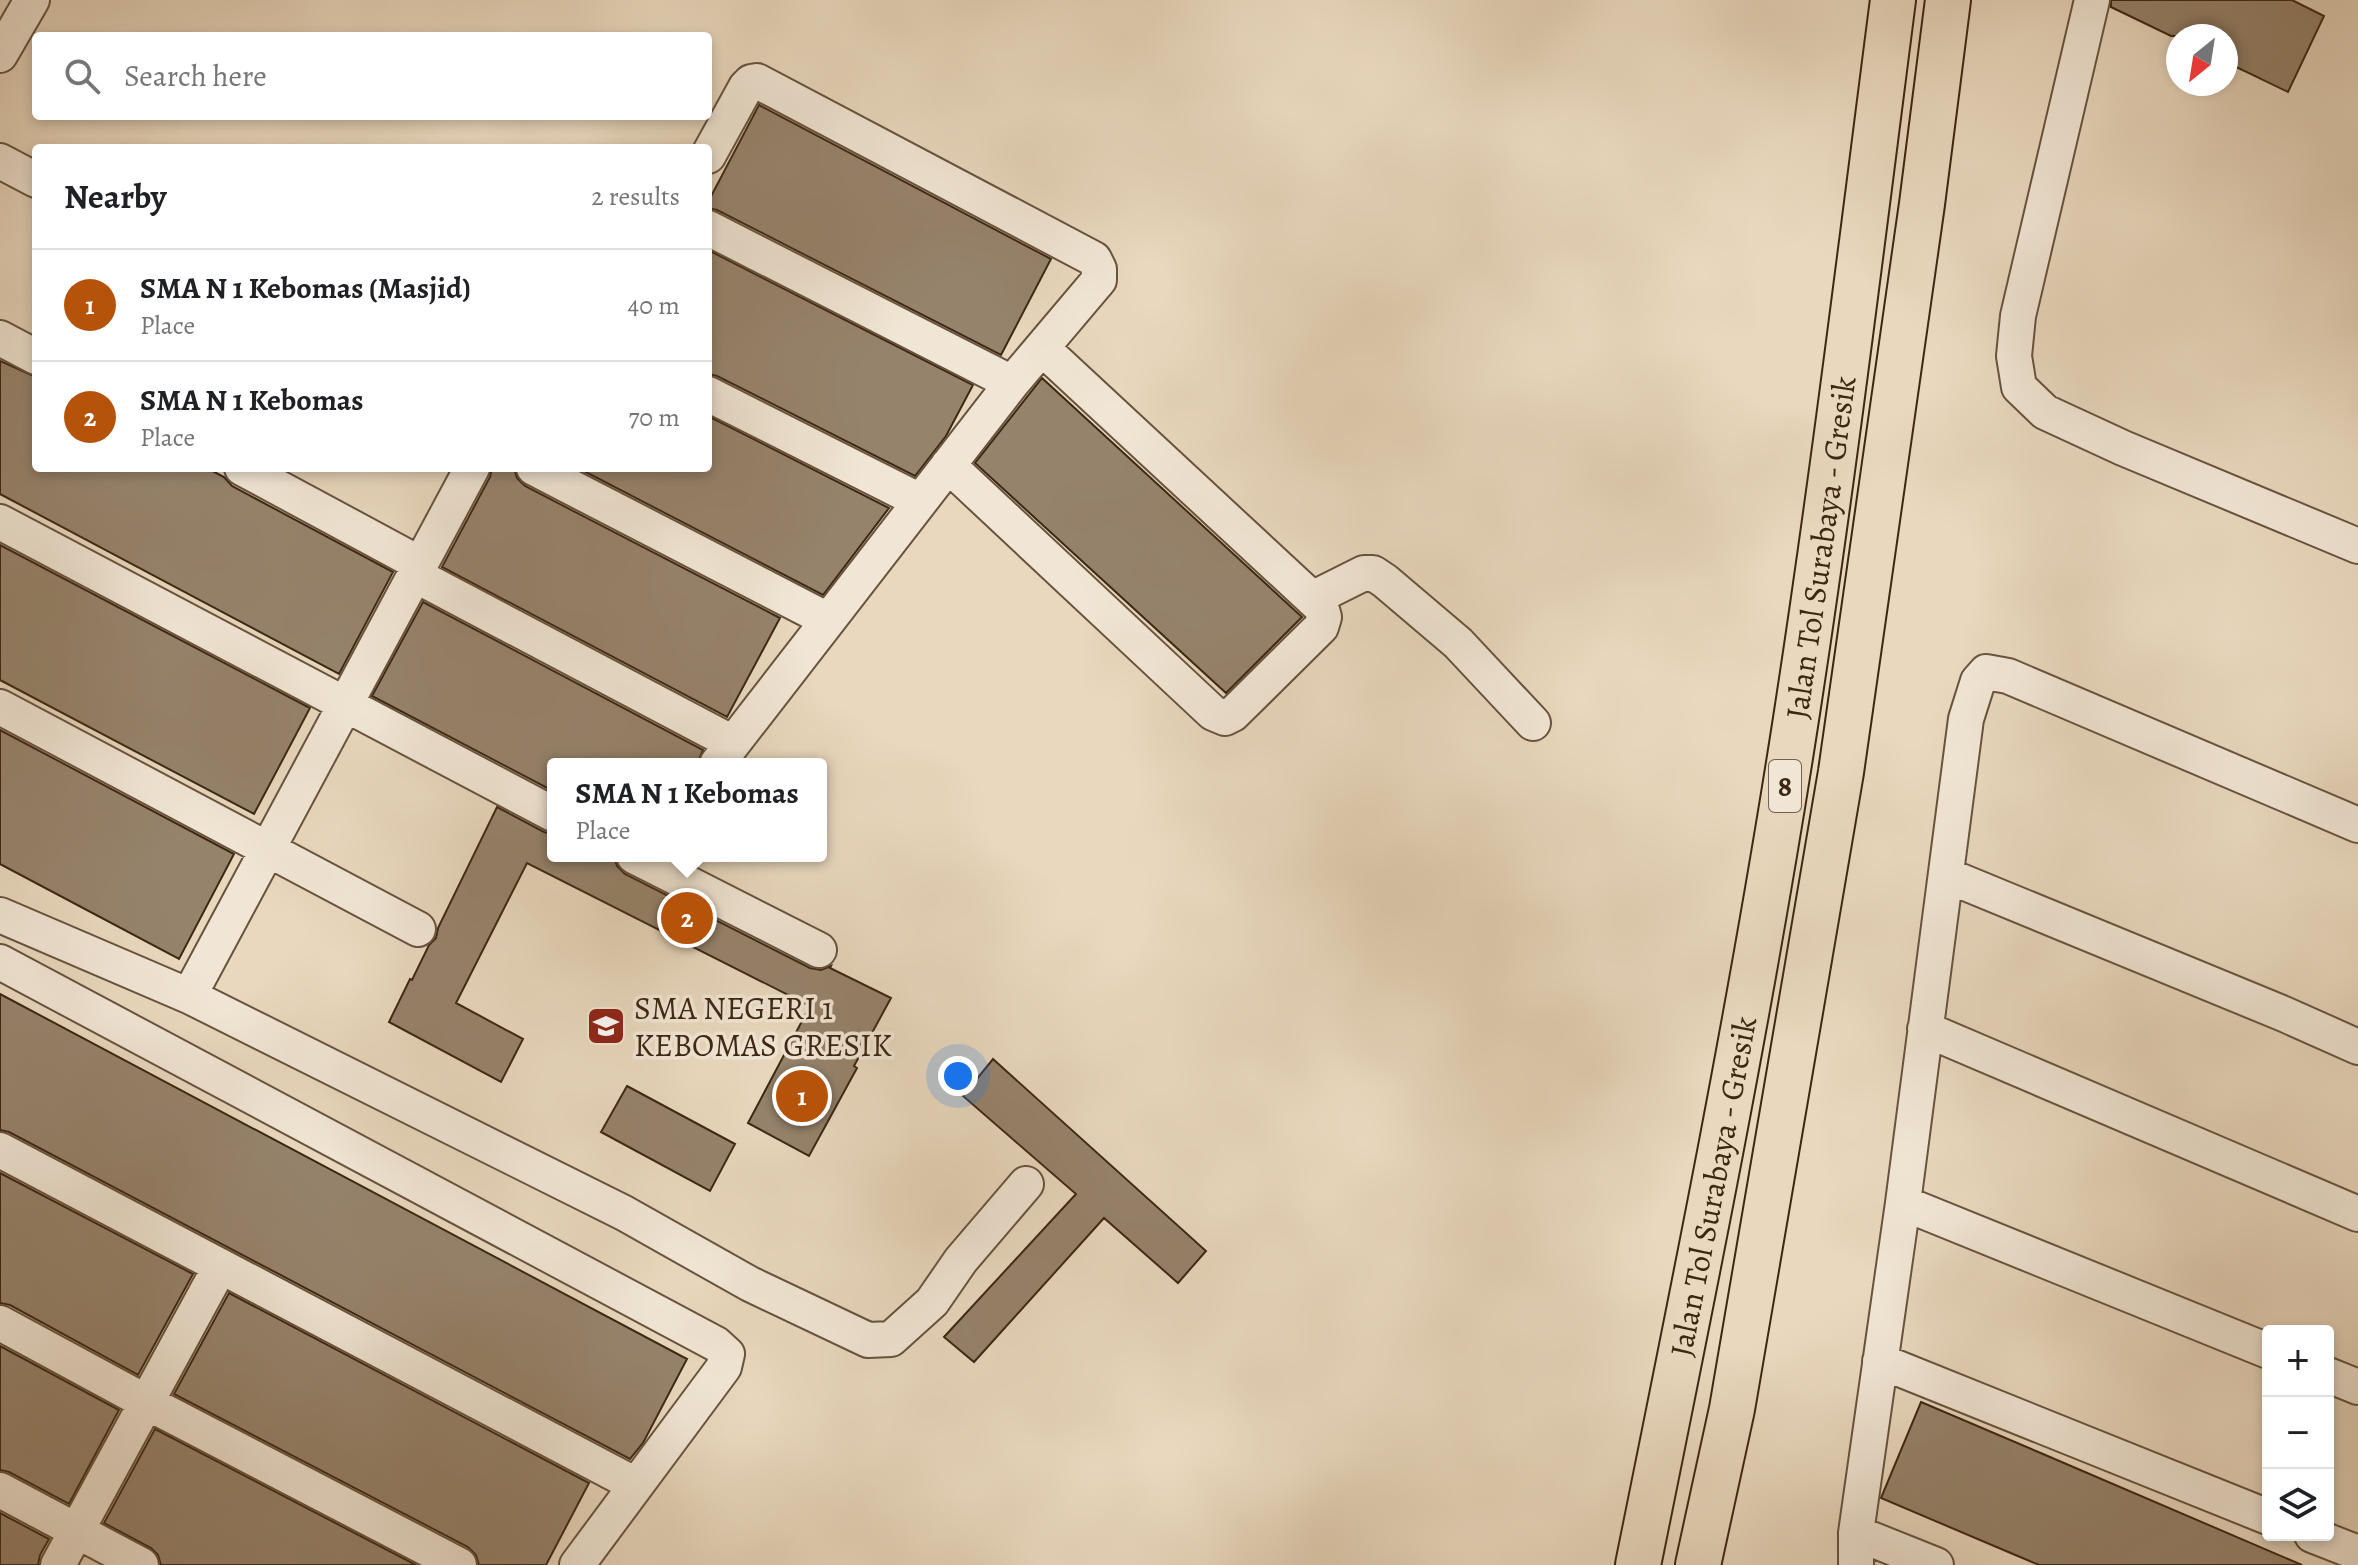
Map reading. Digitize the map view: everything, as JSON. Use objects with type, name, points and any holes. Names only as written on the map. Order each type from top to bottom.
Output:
[{"type":"highway","name":"Jalan Tol Surabaya - Gresik","points":[[1638,1565],[1733,1094],[1796,719],[1893,0]]},
{"type":"highway","name":"Jalan Tol Surabaya - Gresik","points":[[1698,1565],[1732,1409],[1841,772],[1948,0]]},
{"type":"street","points":[[0,55],[32,0]]},
{"type":"street","points":[[2092,0],[2018,316],[2014,356],[2019,387],[2045,412],[2358,546]]},
{"type":"street","points":[[249,472],[418,569],[725,754],[1012,383],[1099,280],[1099,269],[1094,259],[757,81],[746,87],[712,149]]},
{"type":"street","points":[[0,161],[32,178]]},
{"type":"street","points":[[712,230],[1012,383]]},
{"type":"street","points":[[0,338],[32,355]]},
{"type":"street","points":[[948,465],[1213,713],[1225,718],[1233,714],[1321,627],[1324,617],[1321,607],[1043,349]]},
{"type":"street","points":[[712,396],[920,501]]},
{"type":"street","points":[[189,996],[470,472]]},
{"type":"street","points":[[542,472],[828,620]]},
{"type":"street","points":[[0,522],[547,811]]},
{"type":"street","points":[[1312,599],[1352,578],[1373,573],[1458,643],[1533,723]]},
{"type":"street","points":[[1936,1565],[1856,1549],[1966,719],[1978,681],[1986,672],[2008,676],[2358,825]]},
{"type":"street","points":[[0,707],[418,929]]},
{"type":"street","points":[[650,862],[819,950]]},
{"type":"street","points":[[1946,875],[2358,1047]]},
{"type":"street","points":[[0,915],[189,996],[624,1213],[750,1284],[868,1340],[891,1339],[932,1302],[961,1260],[1026,1184]]},
{"type":"street","points":[[0,962],[716,1344],[727,1354],[724,1367],[577,1565]]},
{"type":"street","points":[[1925,1029],[2358,1214]]},
{"type":"street","points":[[0,1150],[636,1485]]},
{"type":"street","points":[[1903,1203],[2262,1349]]},
{"type":"street","points":[[58,1565],[220,1267]]},
{"type":"street","points":[[0,1323],[459,1565]]},
{"type":"street","points":[[1880,1361],[2262,1515]]},
{"type":"street","points":[[2334,1377],[2358,1387]]},
{"type":"street","points":[[0,1490],[141,1565]]},
{"type":"street","points":[[2327,1541],[2358,1553]]},
{"type":"building","points":[[2111,0],[2292,0],[2324,16],[2288,92],[2238,68],[2238,24],[2166,24],[2166,34],[2111,7]]},
{"type":"building","points":[[759,105],[1051,259],[1001,355],[712,209],[712,194]]},
{"type":"building","points":[[712,252],[973,385],[946,436],[915,476],[712,375]]},
{"type":"building","points":[[0,361],[32,375],[32,472],[215,472],[232,486],[393,572],[339,674],[0,494]]},
{"type":"building","points":[[1042,378],[1302,617],[1226,693],[975,463]]},
{"type":"building","points":[[712,418],[889,508],[823,595],[586,472],[712,472]]},
{"type":"building","points":[[491,472],[515,472],[525,486],[780,618],[727,717],[442,567]]},
{"type":"building","points":[[0,545],[310,708],[254,814],[0,680]]},
{"type":"building","points":[[423,602],[703,750],[700,758],[547,758],[547,788],[372,696]]},
{"type":"building","points":[[0,730],[234,854],[179,959],[0,864]]},
{"type":"building","points":[[497,807],[547,833],[547,862],[616,862],[625,874],[810,968],[821,970],[831,966],[891,998],[809,1156],[748,1123],[810,1006],[527,863],[456,1003],[523,1039],[501,1082],[389,1022],[429,945],[436,938],[438,928]]},
{"type":"building","points":[[0,994],[687,1359],[643,1443],[630,1459],[0,1130]]},
{"type":"building","points":[[993,1059],[1206,1251],[1178,1283],[1104,1218],[974,1362],[944,1337],[1076,1194],[963,1096]]},
{"type":"building","points":[[627,1086],[735,1144],[710,1191],[601,1132]]},
{"type":"building","points":[[0,1173],[193,1274],[138,1375],[10,1305],[0,1303]]},
{"type":"building","points":[[229,1293],[589,1483],[546,1565],[479,1565],[476,1555],[468,1547],[174,1394]]},
{"type":"building","points":[[0,1346],[119,1410],[69,1504],[0,1470]]},
{"type":"building","points":[[1921,1402],[2302,1565],[2039,1565],[1881,1498]]},
{"type":"building","points":[[155,1429],[416,1565],[161,1565],[158,1555],[151,1548],[104,1523]]},
{"type":"building","points":[[0,1513],[49,1539],[38,1565],[0,1565]]},
{"type":"place","name":"SMA N 1 Kebomas","points":[[687,918]]},
{"type":"place","name":"SMA NEGERI 1 KEBOMAS GRESIK","points":[[606,1026]]},
{"type":"place","name":"SMA N 1 Kebomas (Masjid)","points":[[802,1096]]}]
